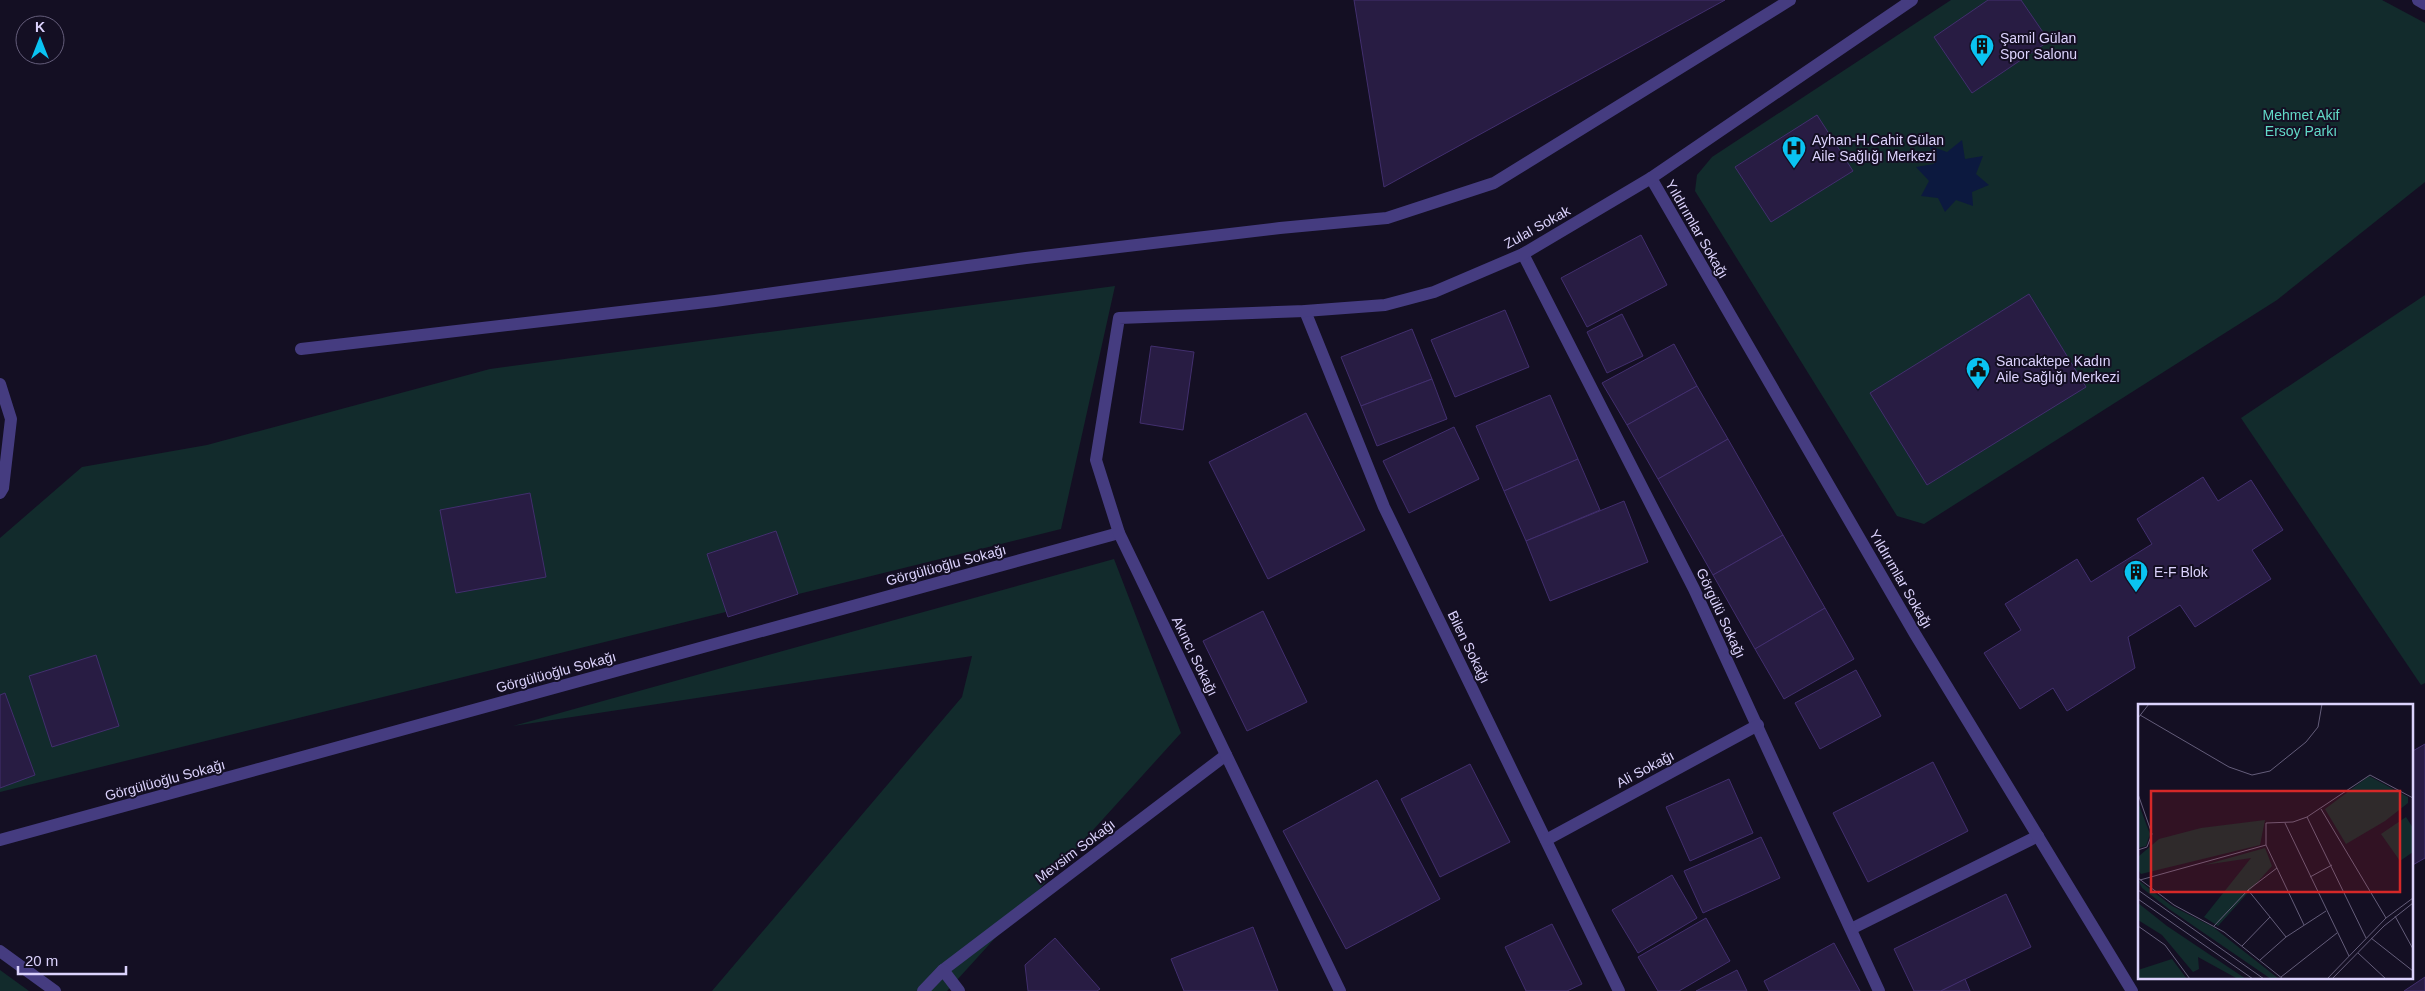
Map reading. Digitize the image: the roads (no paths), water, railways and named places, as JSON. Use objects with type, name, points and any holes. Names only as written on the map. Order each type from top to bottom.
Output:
[{"type":"street","points":[[301,349],[715,301],[1046,256],[1280,228],[1387,218],[1494,183],[1790,0]]},
{"type":"street","name":"Zulal Sokak","points":[[1119,318],[1305,311],[1385,305],[1434,292],[1523,254],[1651,178],[1912,0]]},
{"type":"street","points":[[2418,0],[2425,4]]},
{"type":"street","name":"Yıldırımlar Sokağı","points":[[1651,178],[1915,634],[2132,991]]},
{"type":"street","name":"Görgülü Sokağı","points":[[1523,254],[1694,589],[1879,991]]},
{"type":"street","name":"Bilen Sokağı","points":[[1305,311],[1384,507],[1619,991]]},
{"type":"street","name":"Akıncı Sokağı","points":[[1119,318],[1096,460],[1119,534],[1340,991]]},
{"type":"street","points":[[0,384],[11,419],[3,488],[0,493]]},
{"type":"street","name":"Görgülüoğlu Sokağı","points":[[0,840],[1119,534]]},
{"type":"street","name":"Ali Sokağı","points":[[1546,840],[1758,725]]},
{"type":"street","name":"Mevsim Sokağı","points":[[923,991],[943,970],[1226,755]]},
{"type":"street","points":[[1851,929],[2038,836]]},
{"type":"street","points":[[0,951],[55,991]]},
{"type":"street","points":[[943,970],[960,991]]},
{"type":"water","points":[[1962,140],[1965,159],[1983,156],[1976,174],[1989,185],[1972,192],[1973,206],[1956,200],[1945,212],[1938,198],[1921,196],[1929,181],[1916,167],[1934,164],[1930,146],[1947,152]]},
{"type":"place","name":"Şamil Gülan Spor Salonu","points":[[1982,67]]},
{"type":"place","name":"Ayhan-H.Cahit Gülan Aile Sağlığı Merkezi","points":[[1794,169]]},
{"type":"place","name":"Sancaktepe Kadın Aile Sağlığı Merkezi","points":[[1978,390]]},
{"type":"place","name":"E-F Blok","points":[[2136,593]]},
{"type":"park label","name":"Mehmet Akif Ersoy Parkı","points":[[2301,124]]}]
